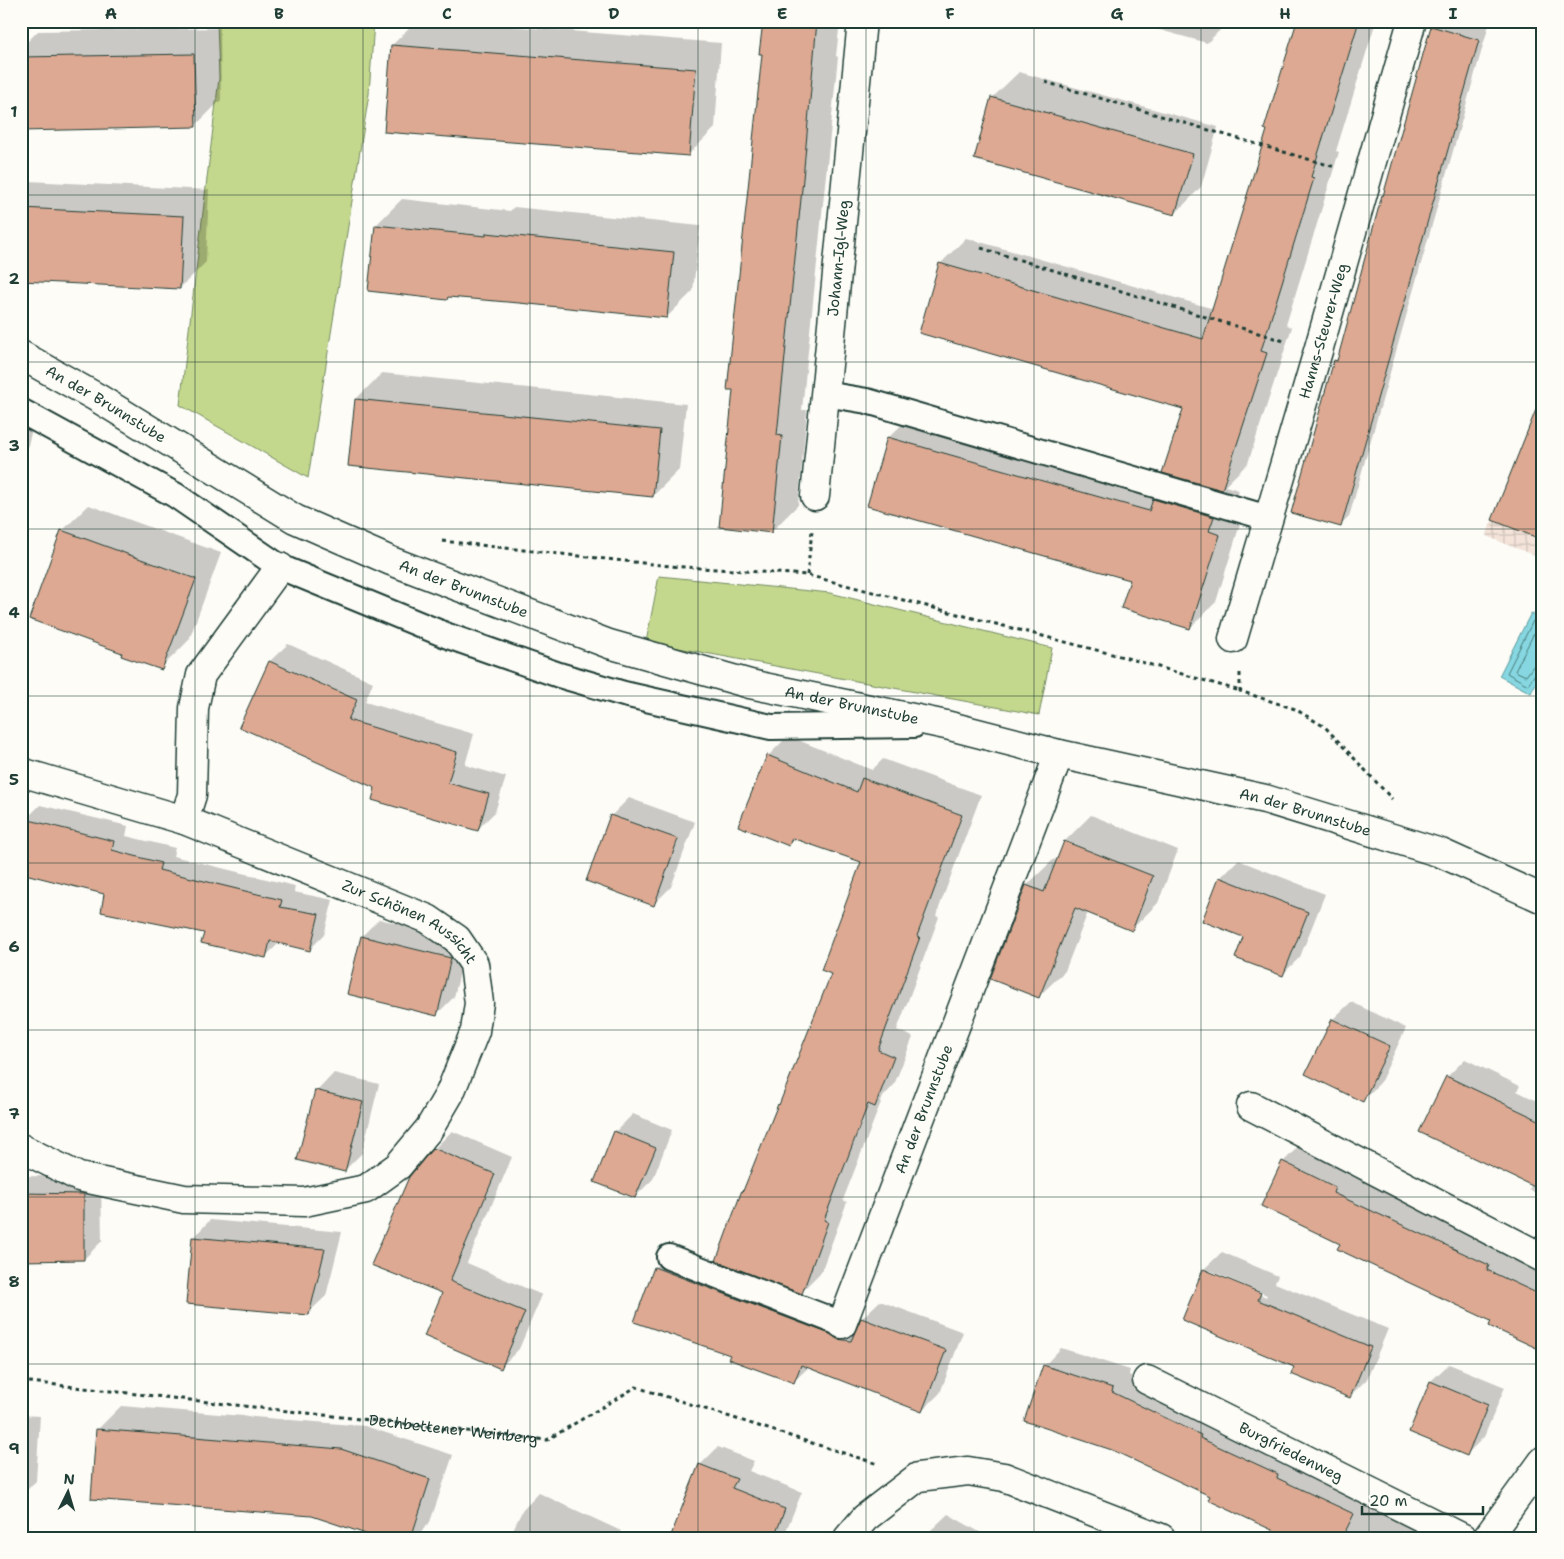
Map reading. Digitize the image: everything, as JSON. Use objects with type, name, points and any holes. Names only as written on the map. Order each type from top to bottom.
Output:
[{"type":"street","name":"Johann-Igl-Weg","points":[[815,496],[862,21]]},
{"type":"street","name":"Hanns-Steurer-Weg","points":[[1233,639],[1318,351],[1412,21]]},
{"type":"street","name":"An der Brunnstube","points":[[21,355],[96,397],[294,519],[391,561],[609,644],[750,684],[946,725],[1059,754],[1265,799],[1441,853],[1543,899]]},
{"type":"street","points":[[184,820],[192,795],[194,708],[201,675],[280,568]]},
{"type":"street","name":"An der Brunnstube","points":[[842,1324],[1059,754]]},
{"type":"street","name":"Zur Schönen Aussicht","points":[[21,772],[184,820],[428,918],[457,939],[474,964],[480,1003],[475,1031],[450,1093],[429,1129],[398,1166],[366,1189],[304,1202],[184,1199],[79,1177],[21,1148]]},
{"type":"street","points":[[1251,1106],[1543,1258]]},
{"type":"street","name":"Burgfriedenweg","points":[[1147,1380],[1463,1538]]},
{"type":"street","points":[[1487,1538],[1543,1461]]},
{"type":"street","points":[[848,1538],[865,1518],[918,1477],[968,1471],[1004,1477],[1162,1538]]},
{"type":"lane","points":[[826,394],[867,401],[1268,518]]},
{"type":"lane","name":"An der Brunnstube","points":[[21,411],[175,495],[280,568],[448,636],[559,675],[624,694],[771,727],[946,725]]},
{"type":"lane","points":[[669,1257],[842,1324]]},
{"type":"path","points":[[1045,82],[1367,176]]},
{"type":"path","points":[[981,248],[1318,351]]},
{"type":"path","points":[[807,575],[815,496]]},
{"type":"path","points":[[434,540],[670,566],[807,575],[1131,659],[1295,709],[1325,727],[1396,804]]},
{"type":"path","points":[[1233,639],[1241,650],[1240,691]]},
{"type":"path","name":"Dechbettener Weinberg","points":[[21,1381],[547,1440],[636,1387],[918,1477]]},
{"type":"shaded area","points":[[1543,392],[1543,559],[1486,536]]},
{"type":"green space","points":[[217,21],[374,21],[369,94],[308,478],[180,405],[219,78]]},
{"type":"green space","points":[[659,576],[830,593],[1052,648],[1039,715],[646,642]]},
{"type":"water","points":[[1531,613],[1543,618],[1543,670],[1531,693],[1499,676]]},
{"type":"building","points":[[763,21],[817,21],[777,435],[782,436],[772,533],[719,527],[733,390],[727,390],[762,54],[759,54]]},
{"type":"building","points":[[1297,21],[1359,21],[1311,177],[1314,178],[1261,351],[1267,353],[1222,490],[1162,473],[1183,409],[919,333],[939,263],[1203,339],[1267,130],[1264,129]]},
{"type":"building","points":[[1431,26],[1479,40],[1341,527],[1291,513],[1334,360],[1337,361],[1382,195]]},
{"type":"building","points":[[391,45],[696,69],[689,156],[384,132]]},
{"type":"building","points":[[194,54],[196,127],[21,131],[21,57]]},
{"type":"building","points":[[991,97],[1193,154],[1175,215],[974,159]]},
{"type":"building","points":[[21,208],[184,216],[180,289],[21,281]]},
{"type":"building","points":[[375,225],[486,236],[486,233],[674,252],[667,318],[448,297],[447,300],[368,291]]},
{"type":"building","points":[[1541,397],[1543,398],[1543,540],[1492,520]]},
{"type":"building","points":[[355,399],[660,430],[653,497],[348,466]]},
{"type":"building","points":[[887,437],[1149,511],[1153,499],[1214,517],[1209,531],[1220,535],[1190,629],[1121,608],[1130,580],[867,506]]},
{"type":"building","points":[[61,530],[196,579],[162,670],[121,656],[122,653],[29,619]]},
{"type":"building","points":[[269,661],[357,700],[348,720],[457,752],[448,783],[489,794],[478,831],[372,800],[375,788],[239,727]]},
{"type":"building","points":[[767,755],[857,792],[862,778],[962,815],[917,936],[920,937],[878,1050],[894,1057],[875,1107],[868,1104],[824,1220],[828,1222],[802,1294],[716,1261],[742,1190],[779,1105],[831,974],[821,970],[861,862],[792,838],[789,846],[738,826]]},
{"type":"building","points":[[610,815],[678,839],[654,906],[586,881]]},
{"type":"building","points":[[21,818],[114,841],[112,850],[161,863],[159,870],[282,900],[280,907],[319,914],[310,951],[270,941],[266,958],[201,943],[204,933],[101,912],[104,894],[21,873]]},
{"type":"building","points":[[1064,841],[1153,876],[1132,931],[1075,908],[1039,998],[990,979],[1026,885],[1044,892]]},
{"type":"building","points":[[1219,877],[1308,912],[1283,976],[1235,958],[1243,937],[1202,921]]},
{"type":"building","points":[[361,936],[451,958],[437,1016],[347,994]]},
{"type":"building","points":[[1332,1019],[1390,1046],[1363,1102],[1305,1074]]},
{"type":"building","points":[[1446,1076],[1543,1122],[1543,1191],[1419,1132]]},
{"type":"building","points":[[315,1090],[363,1102],[345,1172],[297,1160]]},
{"type":"building","points":[[614,1131],[656,1148],[635,1198],[594,1182]]},
{"type":"building","points":[[433,1148],[495,1174],[450,1281],[525,1312],[501,1369],[424,1336],[442,1293],[371,1265],[409,1177]]},
{"type":"building","points":[[1282,1161],[1335,1187],[1333,1193],[1489,1265],[1487,1270],[1543,1296],[1543,1351],[1489,1326],[1491,1321],[1337,1249],[1340,1244],[1261,1206]]},
{"type":"building","points":[[21,1193],[84,1194],[84,1260],[21,1261]]},
{"type":"building","points":[[192,1237],[325,1249],[309,1315],[186,1304]]},
{"type":"building","points":[[654,1267],[830,1334],[837,1339],[851,1341],[861,1318],[946,1350],[922,1412],[801,1365],[794,1383],[728,1359],[730,1355],[634,1322]]},
{"type":"building","points":[[1203,1269],[1261,1293],[1258,1300],[1371,1347],[1350,1398],[1291,1374],[1294,1367],[1182,1320]]},
{"type":"building","points":[[1043,1365],[1113,1388],[1112,1392],[1201,1435],[1200,1438],[1278,1474],[1277,1478],[1354,1514],[1342,1538],[1289,1538],[1208,1500],[1210,1496],[1112,1450],[1024,1421]]},
{"type":"building","points":[[1430,1381],[1488,1405],[1467,1456],[1409,1432]]},
{"type":"building","points":[[96,1429],[341,1449],[430,1479],[411,1538],[378,1538],[312,1516],[91,1499]]},
{"type":"building","points":[[699,1464],[737,1479],[732,1488],[785,1509],[774,1538],[670,1538]]}]
